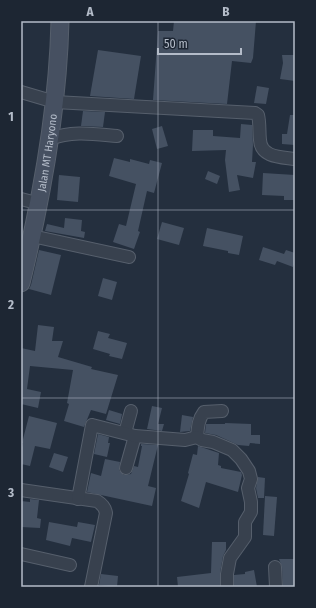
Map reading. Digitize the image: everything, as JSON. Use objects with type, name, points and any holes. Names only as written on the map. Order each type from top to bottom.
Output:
[{"type":"main road","name":"Jalan MT Haryono","points":[[21,283],[28,241],[40,204],[50,139],[55,102],[60,21]]},
{"type":"street","points":[[21,92],[55,102],[255,113],[258,115],[259,119],[260,143],[264,151],[273,156],[295,159]]},
{"type":"street","points":[[50,139],[60,135],[77,133],[117,136]]},
{"type":"street","points":[[21,199],[40,204]]},
{"type":"street","points":[[28,241],[129,257]]},
{"type":"street","points":[[126,468],[131,411]]},
{"type":"street","points":[[197,437],[200,418],[204,412],[222,411]]},
{"type":"street","points":[[78,499],[92,425],[130,434],[185,440],[197,437],[232,450],[242,459],[249,472],[251,479],[248,488],[251,502],[250,512],[245,522],[245,537],[230,558],[227,574],[227,587]]},
{"type":"street","points":[[21,490],[96,501],[102,504],[105,508],[106,513],[91,587]]},
{"type":"street","points":[[21,554],[70,565]]},
{"type":"street","points":[[275,567],[276,587]]},
{"type":"building","points":[[174,21],[256,21],[253,58],[251,63],[232,61],[227,104],[153,100],[158,31],[173,31]]},
{"type":"building","points":[[98,50],[141,56],[134,99],[90,96]]},
{"type":"building","points":[[282,55],[295,55],[295,81],[280,79],[283,63]]},
{"type":"building","points":[[257,86],[269,88],[266,104],[254,103]]},
{"type":"building","points":[[83,111],[105,112],[103,127],[81,126]]},
{"type":"building","points":[[290,115],[295,115],[295,145],[282,144],[282,134],[287,134]]},
{"type":"building","points":[[241,124],[252,125],[252,162],[256,162],[253,178],[237,175],[240,190],[229,192],[225,160],[226,150],[192,151],[193,130],[213,130],[213,136],[240,138]]},
{"type":"building","points":[[162,126],[168,146],[157,149],[152,129]]},
{"type":"building","points":[[114,158],[130,162],[130,159],[149,164],[150,160],[162,163],[154,193],[147,191],[138,231],[140,232],[134,249],[113,242],[119,224],[126,226],[136,184],[109,176]]},
{"type":"building","points":[[208,171],[220,176],[217,184],[205,179]]},
{"type":"building","points":[[263,173],[295,175],[295,200],[284,200],[284,196],[262,195]]},
{"type":"building","points":[[59,175],[80,177],[78,202],[57,200]]},
{"type":"building","points":[[65,218],[82,220],[81,231],[85,232],[84,238],[45,231],[47,224],[64,228]]},
{"type":"building","points":[[162,222],[184,228],[179,245],[157,239]]},
{"type":"building","points":[[207,228],[243,236],[239,255],[228,253],[228,251],[203,246]]},
{"type":"building","points":[[263,247],[284,254],[286,250],[295,253],[295,262],[293,267],[277,261],[275,265],[259,260]]},
{"type":"building","points":[[39,250],[61,255],[51,295],[29,289]]},
{"type":"building","points":[[103,278],[117,282],[112,300],[98,296]]},
{"type":"building","points":[[38,325],[54,327],[52,341],[63,341],[58,357],[92,367],[91,369],[118,375],[106,414],[91,410],[84,427],[64,421],[69,404],[67,403],[73,370],[30,366],[27,389],[41,392],[38,408],[21,404],[21,348],[35,351]]},
{"type":"building","points":[[98,331],[110,334],[108,338],[127,343],[122,359],[109,356],[110,354],[93,349]]},
{"type":"building","points":[[152,406],[162,408],[158,424],[164,424],[162,431],[147,429]]},
{"type":"building","points":[[109,410],[122,414],[120,424],[106,420]]},
{"type":"building","points":[[182,415],[193,417],[190,431],[180,432]]},
{"type":"building","points":[[29,416],[57,423],[50,449],[35,446],[30,466],[21,464],[22,443]]},
{"type":"building","points":[[206,424],[251,424],[251,435],[260,435],[260,444],[250,443],[249,446],[238,445],[216,435],[205,433]]},
{"type":"building","points":[[98,434],[109,437],[108,443],[110,443],[107,457],[94,454]]},
{"type":"building","points":[[141,444],[158,445],[148,486],[156,488],[152,506],[87,492],[91,473],[101,476],[105,459],[120,462],[119,470],[124,475],[131,474],[134,466],[138,467],[142,446]]},
{"type":"building","points":[[198,446],[219,453],[218,465],[221,466],[221,468],[241,472],[242,475],[238,492],[206,482],[199,508],[181,501],[193,454],[197,455]]},
{"type":"building","points":[[54,453],[68,457],[63,472],[49,467]]},
{"type":"building","points":[[258,477],[265,478],[264,498],[258,498],[256,488]]},
{"type":"building","points":[[265,496],[277,497],[274,536],[263,535]]},
{"type":"building","points":[[30,499],[39,500],[37,518],[41,519],[40,528],[21,527],[21,501],[30,502]]},
{"type":"building","points":[[49,522],[77,527],[78,522],[95,525],[91,542],[72,538],[70,546],[46,540]]},
{"type":"building","points":[[212,542],[226,542],[226,550],[223,556],[220,573],[220,587],[178,587],[177,577],[211,573]]},
{"type":"building","points":[[279,559],[295,559],[295,587],[283,587],[282,567]]},
{"type":"building","points":[[254,570],[257,587],[234,587],[234,575],[245,574],[245,572]]},
{"type":"building","points":[[101,574],[118,576],[117,587],[99,585]]}]
